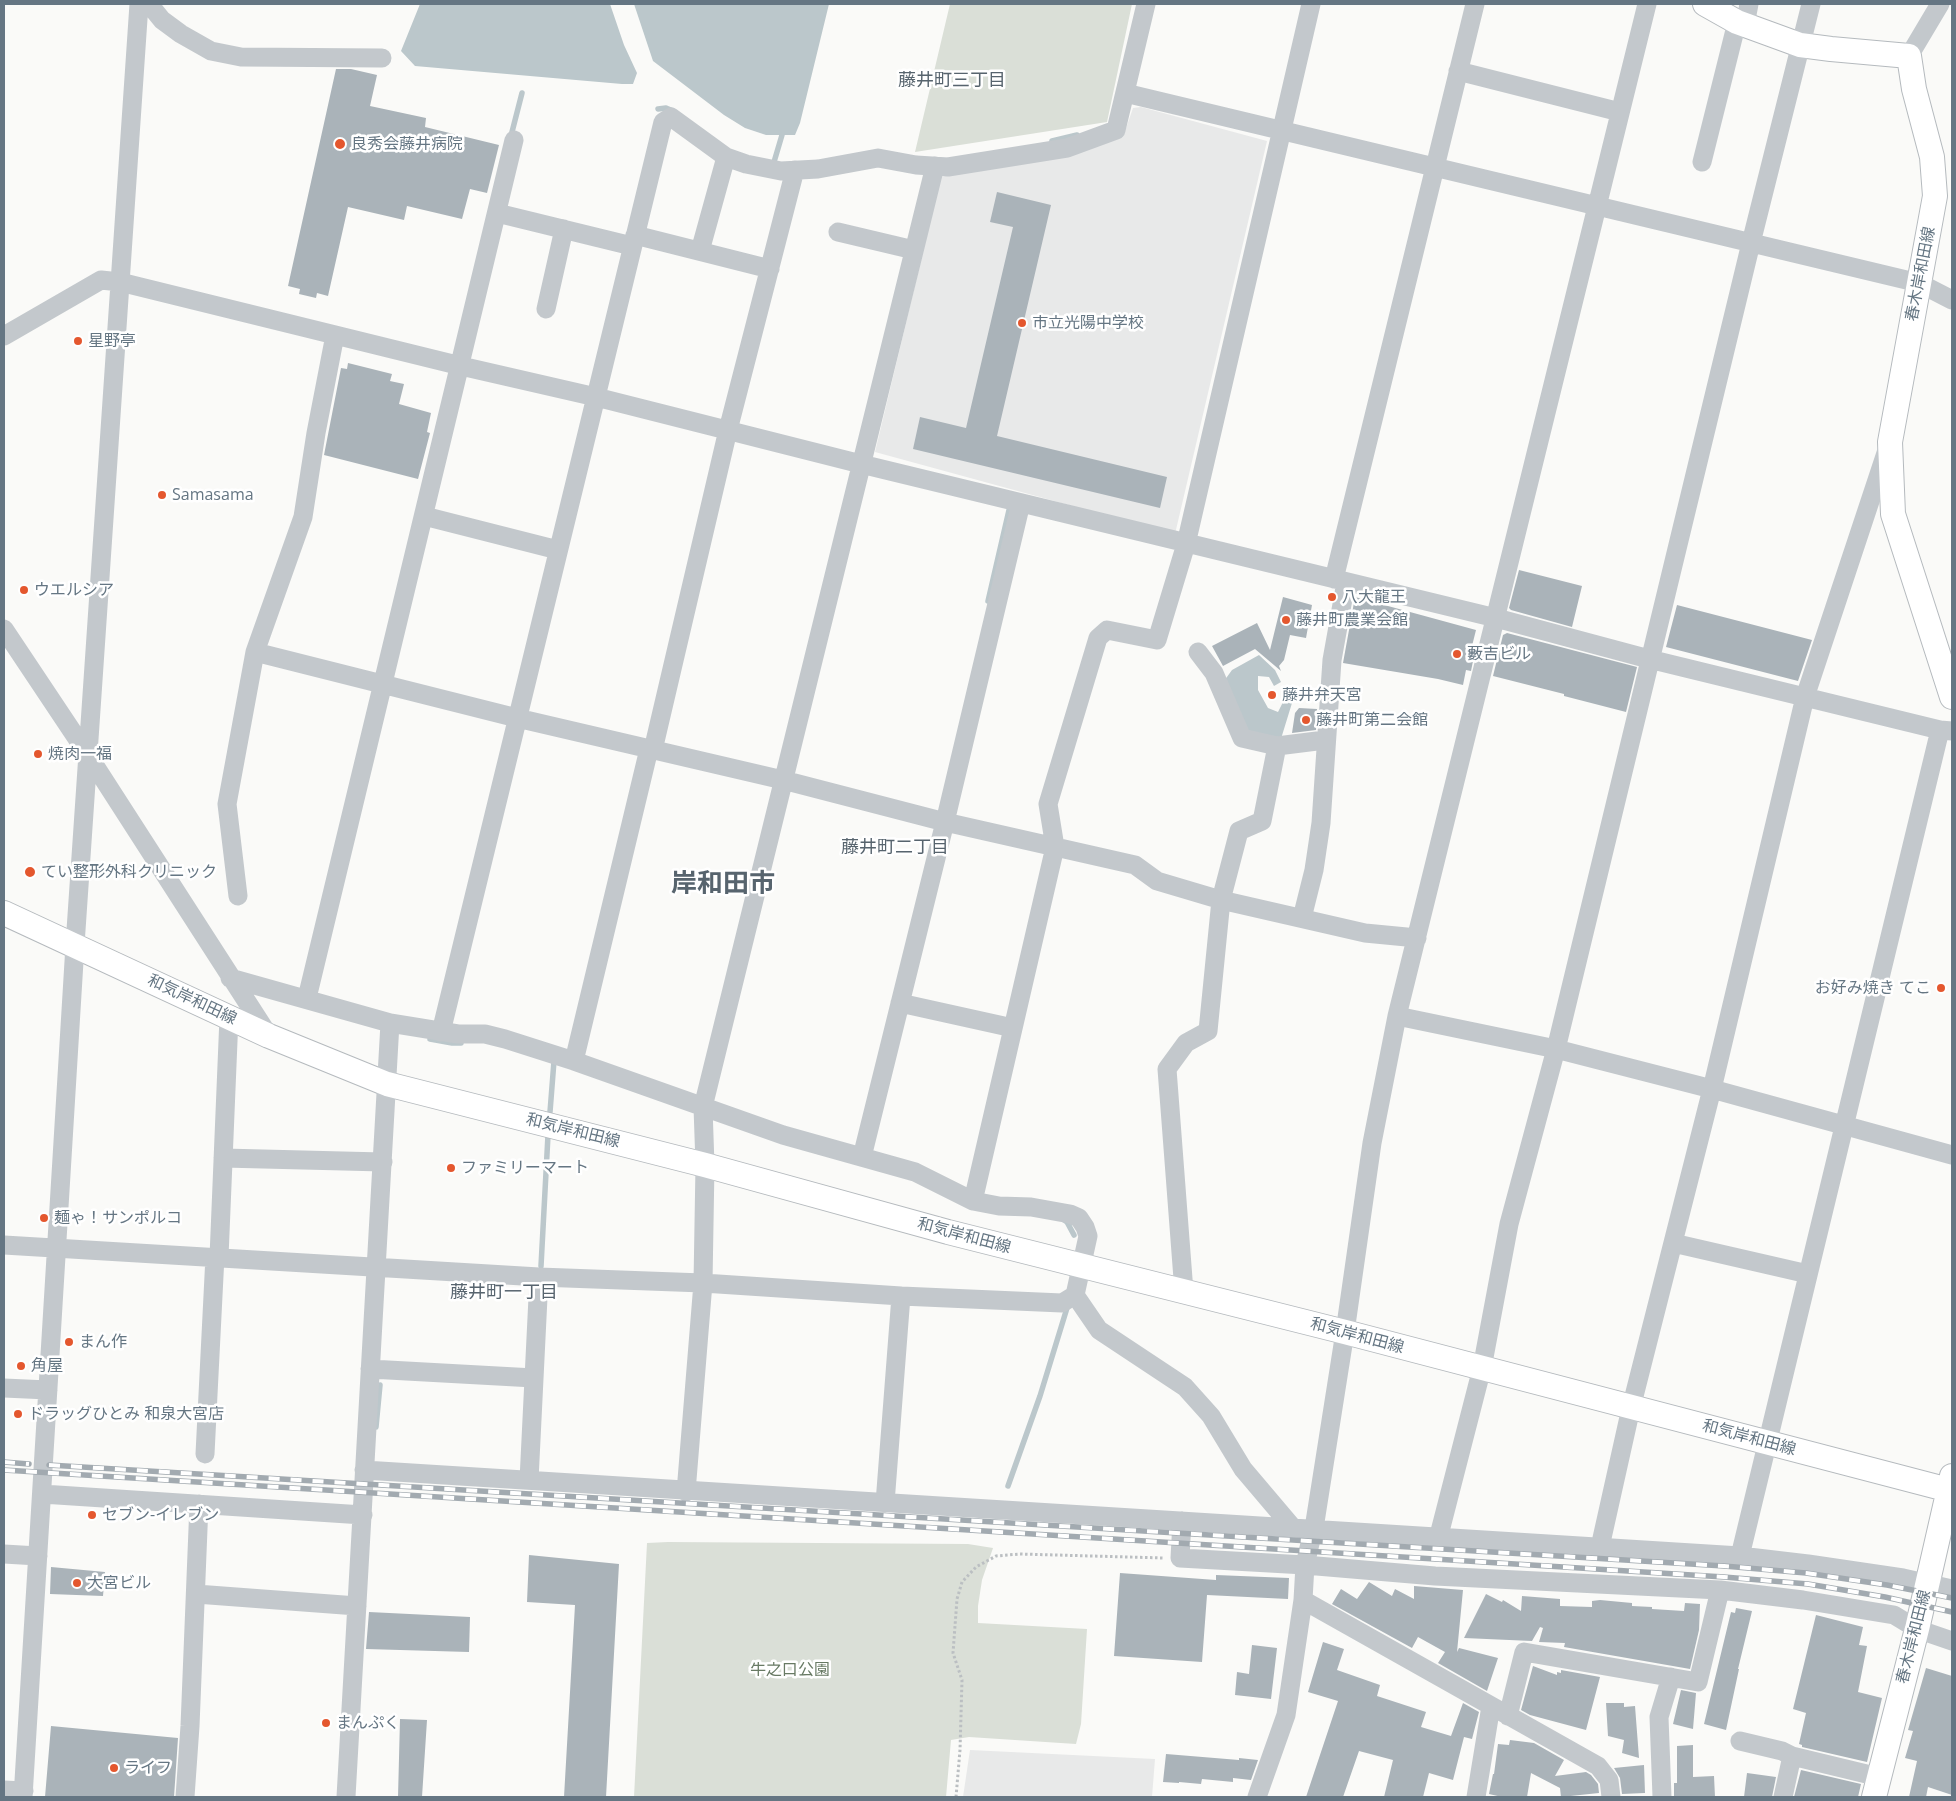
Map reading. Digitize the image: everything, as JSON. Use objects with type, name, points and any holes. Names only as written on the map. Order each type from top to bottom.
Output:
[{"type":"main road","points":[[1705,4],[1744,17],[1800,45],[1909,56]]},
{"type":"main road","name":"春木岸和田線","points":[[1909,56],[1914,90],[1932,157],[1935,196],[1890,442],[1893,514],[1952,696]]},
{"type":"main road","name":"和気岸和田線","points":[[4,913],[268,1036],[387,1084],[705,1165],[938,1230],[1345,1332],[1766,1443],[1951,1486]]},
{"type":"main road","name":"春木岸和田線","points":[[1876,1787],[1917,1629],[1951,1486]]},
{"type":"street","points":[[4,1790],[24,1794],[75,945],[139,4]]},
{"type":"street","points":[[149,4],[162,20],[180,34],[211,51],[241,57],[382,58]]},
{"type":"street","points":[[441,1032],[663,122],[671,117],[726,157],[746,164],[772,169],[818,169],[878,158],[948,167],[1067,148],[1116,130],[1146,4]]},
{"type":"street","points":[[973,1201],[1055,846],[1048,804],[1098,638],[1107,630],[1157,640],[1186,544],[1311,4]]},
{"type":"street","points":[[1302,918],[1314,870],[1321,823],[1332,660],[1340,580],[1435,167],[1475,4]]},
{"type":"street","points":[[1257,1797],[1286,1715],[1303,1600],[1306,1565],[1314,1530],[1345,1332],[1372,1143],[1397,1016],[1647,4]]},
{"type":"street","points":[[1438,1539],[1482,1368],[1509,1224],[1556,1049],[1649,659],[1810,4]]},
{"type":"street","points":[[1909,56],[1943,10]]},
{"type":"street","points":[[1702,162],[1744,17]]},
{"type":"street","points":[[1458,71],[1620,112]]},
{"type":"street","points":[[1125,93],[1919,283],[1952,300]]},
{"type":"street","points":[[307,998],[514,140]]},
{"type":"street","points":[[700,252],[726,157]]},
{"type":"street","points":[[686,1492],[703,1283],[705,1165],[703,1107],[935,166]]},
{"type":"street","points":[[574,1061],[728,430],[795,170]]},
{"type":"street","points":[[497,213],[564,229],[700,252],[770,269]]},
{"type":"street","points":[[546,308],[564,229]]},
{"type":"street","points":[[838,232],[914,250]]},
{"type":"street","points":[[4,336],[102,280],[120,282],[460,366],[596,396],[861,464],[1496,618],[1649,659],[1946,731],[1844,1125],[1740,1556]]},
{"type":"street","points":[[238,896],[227,804],[255,652],[303,518],[316,433],[335,335]]},
{"type":"street","points":[[1600,1547],[1631,1408],[1712,1089],[1805,697],[1890,442]]},
{"type":"street","points":[[862,1157],[945,822],[1021,503]]},
{"type":"street","points":[[424,516],[558,550]]},
{"type":"street","points":[[4,629],[88,755],[268,1036]]},
{"type":"street","points":[[255,652],[517,718],[784,780],[945,822],[1135,865],[1157,881],[1221,900],[1365,933],[1416,938]]},
{"type":"street","points":[[1198,652],[1214,673],[1242,738],[1277,746],[1326,740]]},
{"type":"street","points":[[1184,1292],[1168,1069],[1186,1043],[1208,1030],[1221,900],[1239,831],[1262,821],[1277,746]]},
{"type":"street","points":[[4,1245],[217,1256],[539,1277],[703,1283],[901,1296],[1062,1303],[1075,1295],[1088,1236],[1079,1218],[1070,1214],[1032,1207],[998,1206],[973,1201],[915,1172],[782,1135],[574,1061],[485,1034],[441,1032],[390,1022],[230,978]]},
{"type":"street","points":[[900,1002],[1013,1028]]},
{"type":"street","points":[[1397,1016],[1556,1049],[1712,1089],[1952,1155]]},
{"type":"street","points":[[205,1454],[223,1158],[229,1017]]},
{"type":"street","points":[[346,1797],[390,1022]]},
{"type":"street","points":[[223,1158],[382,1162]]},
{"type":"street","points":[[1673,1244],[1808,1274]]},
{"type":"street","points":[[529,1480],[539,1277]]},
{"type":"street","points":[[1075,1295],[1099,1330],[1185,1388],[1211,1416],[1244,1469],[1293,1528]]},
{"type":"street","points":[[886,1503],[901,1296]]},
{"type":"street","points":[[370,1369],[534,1378]]},
{"type":"street","points":[[4,1388],[48,1390]]},
{"type":"street","points":[[364,1470],[686,1492],[1740,1556],[1808,1564],[1952,1589]]},
{"type":"street","points":[[42,1494],[363,1515]]},
{"type":"street","points":[[185,1797],[190,1726],[199,1504]]},
{"type":"street","points":[[1182,1521],[1180,1558],[1306,1565],[1435,1576],[1720,1590],[1802,1600],[1894,1615],[1917,1629],[1952,1641]]},
{"type":"street","points":[[4,1554],[38,1556]]},
{"type":"street","points":[[1508,1716],[1524,1652],[1698,1682],[1720,1590]]},
{"type":"street","points":[[196,1594],[358,1606]]},
{"type":"street","points":[[1303,1600],[1598,1766],[1609,1780],[1611,1797]]},
{"type":"street","points":[[1662,1797],[1659,1717],[1671,1677]]},
{"type":"street","points":[[1476,1797],[1491,1706]]},
{"type":"street","points":[[1740,1741],[1782,1751],[1876,1787]]},
{"type":"street","points":[[1783,1797],[1792,1756]]},
{"type":"path","points":[[956,1797],[960,1750],[962,1680],[953,1653],[957,1599],[962,1582],[976,1567],[996,1556],[1020,1554],[1168,1558],[1168,1564]]},
{"type":"shaded area","points":[[420,4],[610,4],[624,45],[637,73],[633,84],[622,84],[415,66],[401,51]]},
{"type":"shaded area","points":[[634,4],[829,4],[800,123],[795,135],[766,135],[745,128],[724,115],[653,61]]},
{"type":"shaded area","points":[[1141,107],[1267,141],[1175,534],[875,452],[941,177],[1123,137],[1133,108]]},
{"type":"shaded area","points":[[1259,655],[1275,670],[1281,682],[1274,686],[1269,677],[1258,676],[1258,690],[1268,708],[1278,712],[1283,702],[1281,697],[1287,694],[1292,703],[1280,742],[1244,731],[1224,681],[1232,670]]},
{"type":"shaded area","points":[[970,1750],[1155,1759],[1152,1797],[963,1797]]},
{"type":"green space","points":[[950,4],[1132,4],[1107,122],[915,152]]},
{"type":"green space","name":"牛之口公園","points":[[647,1543],[968,1544],[993,1548],[982,1580],[978,1606],[978,1623],[1087,1629],[1081,1724],[1076,1744],[969,1737],[951,1740],[946,1797],[634,1797]]},
{"type":"building","points":[[336,69],[351,69],[377,75],[370,106],[426,118],[425,127],[499,145],[487,193],[470,189],[462,219],[407,206],[404,220],[348,207],[328,296],[317,293],[316,298],[299,294],[300,289],[288,286]]},
{"type":"building","points":[[997,192],[1051,205],[997,436],[1167,477],[1160,508],[913,449],[920,417],[966,428],[1013,227],[990,222]]},
{"type":"building","points":[[348,363],[392,374],[390,381],[404,384],[399,404],[431,413],[427,432],[430,433],[418,479],[324,455],[341,368],[347,369]]},
{"type":"building","points":[[1519,570],[1582,586],[1572,627],[1509,608]]},
{"type":"building","points":[[1283,597],[1312,605],[1306,638],[1290,635],[1284,660],[1279,666],[1281,671],[1255,649],[1223,666],[1212,646],[1257,623],[1270,650]]},
{"type":"building","points":[[1355,597],[1476,630],[1470,654],[1475,651],[1471,671],[1466,670],[1463,685],[1343,663]]},
{"type":"building","points":[[1677,605],[1812,640],[1798,681],[1666,647]]},
{"type":"building","points":[[1507,633],[1637,667],[1626,712],[1493,676],[1503,635]]},
{"type":"building","name":"藤井町第二会館","points":[[1299,708],[1317,709],[1316,730],[1292,733],[1295,713]]},
{"type":"building","points":[[529,1555],[619,1564],[606,1797],[564,1797],[575,1605],[527,1602]]},
{"type":"building","name":"大宮ビル","points":[[51,1567],[105,1572],[103,1596],[50,1594]]},
{"type":"building","points":[[1120,1573],[1216,1580],[1216,1575],[1289,1578],[1288,1599],[1207,1595],[1202,1662],[1114,1656]]},
{"type":"building","points":[[1369,1582],[1392,1596],[1395,1589],[1414,1599],[1414,1586],[1463,1590],[1457,1652],[1459,1648],[1498,1658],[1487,1691],[1438,1663],[1445,1652],[1418,1637],[1412,1648],[1332,1604],[1341,1589],[1357,1599]]},
{"type":"building","points":[[1486,1594],[1502,1602],[1503,1600],[1521,1611],[1522,1596],[1560,1599],[1560,1606],[1592,1607],[1592,1601],[1600,1600],[1632,1603],[1632,1606],[1652,1607],[1652,1609],[1684,1611],[1685,1603],[1700,1604],[1699,1630],[1690,1669],[1564,1647],[1565,1643],[1539,1642],[1543,1628],[1540,1627],[1532,1641],[1464,1638]]},
{"type":"building","points":[[1736,1608],[1752,1611],[1726,1730],[1704,1724],[1731,1612],[1735,1613]]},
{"type":"building","points":[[369,1612],[470,1617],[469,1652],[366,1649]]},
{"type":"building","points":[[1816,1615],[1863,1627],[1859,1645],[1867,1646],[1858,1692],[1882,1698],[1867,1762],[1802,1747],[1799,1744],[1806,1713],[1793,1709]]},
{"type":"building","points":[[1323,1642],[1344,1649],[1337,1670],[1380,1685],[1377,1696],[1426,1712],[1421,1727],[1451,1736],[1463,1703],[1479,1712],[1472,1739],[1464,1737],[1453,1780],[1429,1773],[1423,1797],[1384,1797],[1393,1760],[1359,1751],[1343,1797],[1306,1797],[1338,1701],[1308,1692]]},
{"type":"building","points":[[1252,1645],[1277,1648],[1271,1699],[1235,1695],[1237,1672],[1249,1674]]},
{"type":"building","points":[[1533,1666],[1557,1675],[1557,1672],[1561,1673],[1561,1670],[1600,1677],[1586,1730],[1530,1715],[1521,1710]]},
{"type":"building","points":[[1926,1668],[1952,1676],[1952,1795],[1928,1787],[1926,1797],[1909,1797],[1917,1761],[1905,1758],[1913,1731],[1908,1730]]},
{"type":"building","points":[[1681,1690],[1696,1693],[1693,1729],[1673,1724]]},
{"type":"building","points":[[1606,1703],[1624,1703],[1624,1707],[1635,1706],[1639,1758],[1622,1753],[1624,1740],[1608,1736]]},
{"type":"building","points":[[400,1719],[427,1720],[422,1797],[398,1797]]},
{"type":"building","name":"ライフ","points":[[51,1726],[178,1738],[174,1797],[45,1797]]},
{"type":"building","points":[[1510,1740],[1534,1743],[1564,1760],[1555,1776],[1586,1772],[1598,1784],[1599,1793],[1561,1797],[1560,1788],[1531,1773],[1527,1797],[1502,1797],[1489,1794],[1498,1744],[1509,1745]]},
{"type":"building","points":[[1693,1745],[1693,1777],[1714,1776],[1715,1797],[1674,1797],[1674,1783],[1677,1783],[1677,1746]]},
{"type":"building","points":[[1166,1754],[1258,1760],[1251,1780],[1233,1778],[1233,1782],[1202,1779],[1201,1784],[1163,1782]]},
{"type":"building","points":[[1644,1765],[1645,1793],[1622,1794],[1620,1778],[1614,1768]]},
{"type":"building","points":[[1801,1770],[1861,1784],[1858,1797],[1794,1797]]},
{"type":"building","points":[[1747,1773],[1776,1777],[1772,1797],[1744,1797]]},
{"type":"waterway","points":[[512,132],[522,93]]},
{"type":"waterway","points":[[658,109],[666,108],[673,111]]},
{"type":"waterway","points":[[774,162],[782,135]]},
{"type":"waterway","points":[[1052,141],[1077,135]]},
{"type":"waterway","points":[[988,601],[1009,510]]},
{"type":"waterway","points":[[430,1039],[461,1043]]},
{"type":"waterway","points":[[550,1112],[554,1061]]},
{"type":"waterway","points":[[541,1266],[548,1135]]},
{"type":"waterway","points":[[1064,1220],[1074,1235]]},
{"type":"waterway","points":[[1008,1486],[1040,1396],[1067,1308]]},
{"type":"waterway","points":[[376,1427],[380,1385]]},
{"type":"railway","points":[[4,1462],[29,1464]]},
{"type":"railway","points":[[49,1465],[1724,1566],[1806,1573],[1887,1585],[1952,1598]]},
{"type":"railway","points":[[4,1470],[1724,1577],[1808,1584],[1885,1597],[1952,1612]]},
{"type":"place","name":"良秀会藤井病院","points":[[340,144]]},
{"type":"place","name":"市立光陽中学校","points":[[1022,323]]},
{"type":"place","name":"星野亭","points":[[78,341]]},
{"type":"place","name":"Samasama","points":[[162,495]]},
{"type":"place","name":"ウエルシア","points":[[24,590]]},
{"type":"place","name":"八大龍王","points":[[1332,597]]},
{"type":"place","name":"藤井町農業会館","points":[[1286,620]]},
{"type":"place","name":"藪吉ビル","points":[[1457,654]]},
{"type":"place","name":"藤井弁天宮","points":[[1272,695]]},
{"type":"place","name":"藤井町第二会館","points":[[1306,720]]},
{"type":"place","name":"焼肉一福","points":[[38,754]]},
{"type":"place","name":"てい整形外科クリニック","points":[[30,872]]},
{"type":"place","name":"お好み焼き てこ","points":[[1941,988]]},
{"type":"place","name":"ファミリーマート","points":[[451,1168]]},
{"type":"place","name":"麺ゃ！サンポルコ","points":[[44,1218]]},
{"type":"place","name":"まん作","points":[[69,1342]]},
{"type":"place","name":"角屋","points":[[21,1366]]},
{"type":"place","name":"ドラッグひとみ 和泉大宮店","points":[[18,1414]]},
{"type":"place","name":"セブン-イレブン","points":[[92,1515]]},
{"type":"place","name":"大宮ビル","points":[[77,1583]]},
{"type":"place","name":"まんぷく","points":[[326,1723]]},
{"type":"place","name":"ライフ","points":[[114,1768]]},
{"type":"district","name":"藤井町三丁目","points":[[952,81]]},
{"type":"district","name":"藤井町二丁目","points":[[895,848]]},
{"type":"district","name":"岸和田市","points":[[723,885]]},
{"type":"district","name":"藤井町一丁目","points":[[504,1293]]}]
